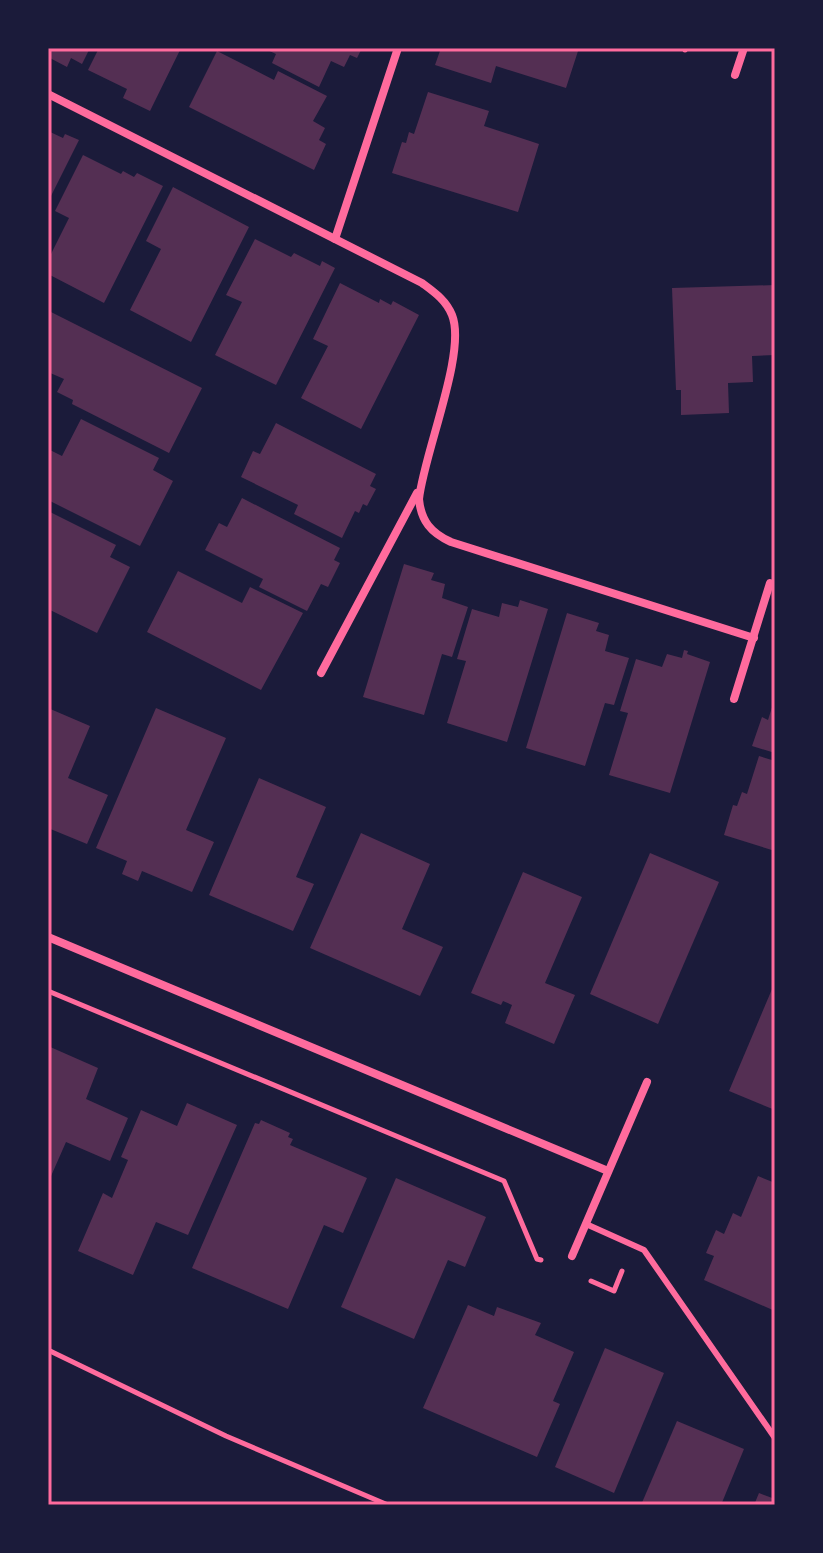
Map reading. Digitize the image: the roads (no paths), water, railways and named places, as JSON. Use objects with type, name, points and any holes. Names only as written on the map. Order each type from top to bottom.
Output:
[{"type":"street","points":[[335,239],[398,48]]},
{"type":"street","points":[[735,75],[744,48]]},
{"type":"street","points":[[48,94],[422,283],[447,304],[453,317],[456,343],[420,487],[321,673]]},
{"type":"street","points":[[420,487],[420,508],[425,521],[431,531],[451,542],[754,638]]},
{"type":"street","points":[[734,699],[770,583]]},
{"type":"street","points":[[48,937],[608,1171]]},
{"type":"street","points":[[572,1256],[647,1082]]},
{"type":"lane","points":[[586,1224],[644,1250],[775,1438]]}]
